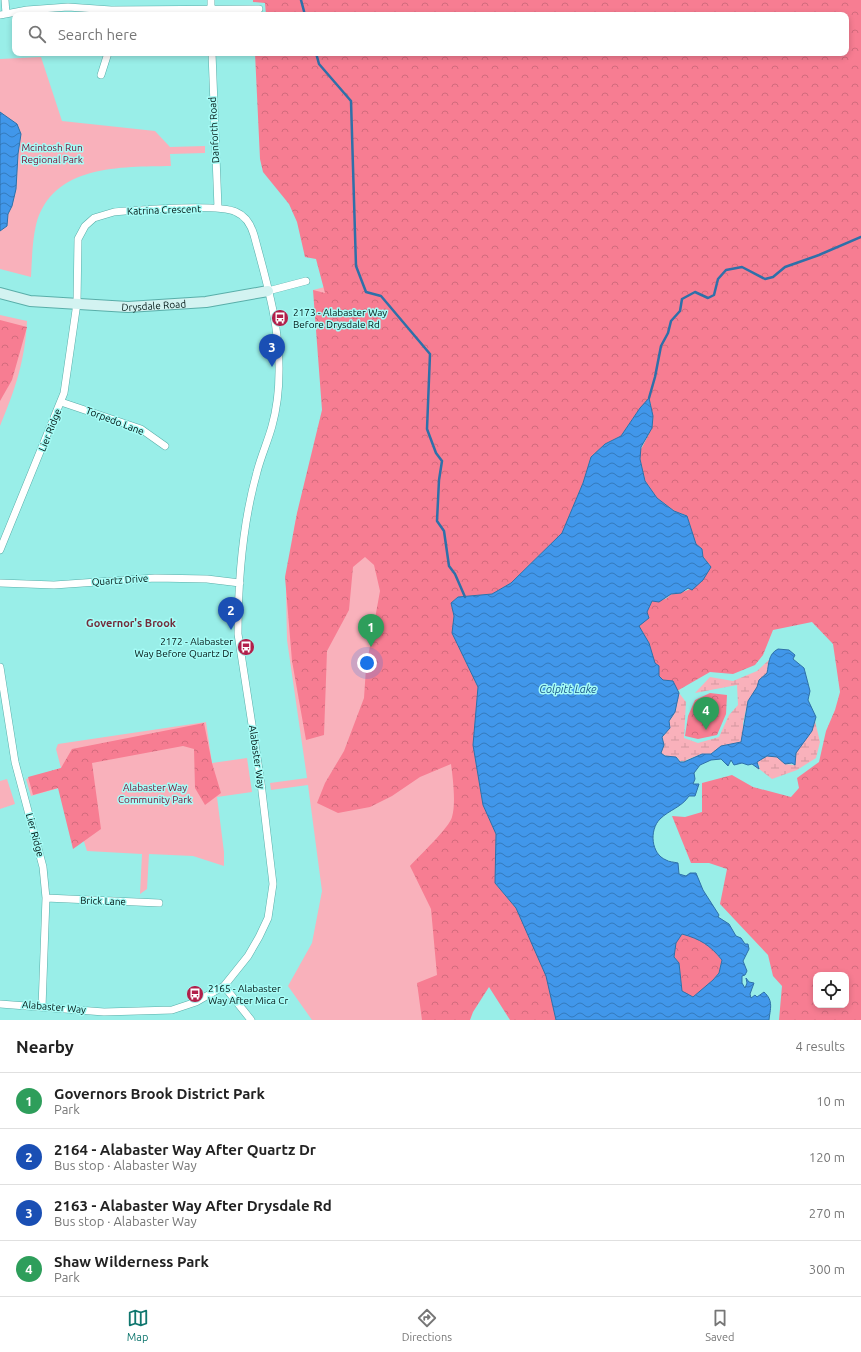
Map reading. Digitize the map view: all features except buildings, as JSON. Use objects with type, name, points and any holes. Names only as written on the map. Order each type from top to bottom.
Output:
[{"type":"street","points":[[3,14],[5,0]]},
{"type":"street","points":[[211,0],[212,12],[259,9]]},
{"type":"street","points":[[18,12],[48,8],[98,12]]},
{"type":"street","points":[[101,74],[107,56]]},
{"type":"street","name":"Danforth Road","points":[[212,56],[218,208]]},
{"type":"street","name":"Katrina Crescent","points":[[76,303],[78,239],[85,226],[94,218],[114,212],[218,208],[238,212],[250,224],[268,291]]},
{"type":"street","name":"Drysdale Road","points":[[0,293],[30,301],[76,303],[128,308],[206,302],[268,291],[306,281]]},
{"type":"street","name":"Alabaster Way","points":[[0,1004],[104,1012],[172,1010],[196,1002],[224,986],[260,938],[268,918],[273,884],[261,784],[238,634],[240,583],[250,501],[257,471],[272,425],[277,401],[279,346],[273,308],[268,291]]},
{"type":"street","name":"Lier Ridge","points":[[0,550],[61,402],[70,359],[76,303]]},
{"type":"street","name":"Torpedo Lane","points":[[61,402],[141,429],[165,446]]},
{"type":"street","name":"Quartz Drive","points":[[0,583],[54,586],[170,578],[208,579],[240,583]]},
{"type":"street","name":"Lier Ridge","points":[[0,667],[15,762],[44,867],[46,898],[42,1007]]},
{"type":"street","name":"Brick Lane","points":[[46,898],[159,903]]},
{"type":"street","points":[[224,986],[250,1020]]},
{"type":"green space","points":[[253,0],[861,0],[861,1020],[779,1020],[782,986],[773,976],[768,955],[720,904],[727,869],[709,863],[691,863],[672,816],[685,817],[702,812],[702,783],[732,775],[753,787],[791,797],[799,788],[797,778],[819,762],[826,731],[835,710],[840,692],[833,644],[812,622],[773,630],[763,655],[755,665],[733,674],[710,672],[677,691],[671,681],[663,680],[659,676],[659,666],[655,664],[649,643],[639,626],[647,619],[647,612],[652,601],[665,599],[672,594],[686,591],[696,586],[710,565],[703,557],[702,549],[696,544],[685,515],[674,511],[657,498],[645,481],[640,459],[640,451],[652,428],[653,416],[650,410],[651,403],[640,408],[621,436],[605,444],[591,457],[583,483],[562,533],[511,583],[492,594],[458,597],[451,603],[454,616],[452,633],[478,687],[473,745],[483,805],[496,834],[495,883],[516,908],[547,976],[556,1020],[510,1020],[489,987],[473,1012],[470,1020],[422,1020],[417,983],[437,975],[431,909],[410,866],[440,835],[450,822],[454,798],[451,764],[420,777],[392,796],[370,807],[338,813],[317,803],[325,783],[344,751],[364,698],[366,668],[380,591],[374,565],[365,557],[353,567],[349,610],[327,651],[324,735],[306,740],[292,661],[285,577],[297,513],[322,410],[313,290],[325,293],[316,259],[305,257],[297,222],[289,204],[263,172],[260,159],[255,56],[849,56],[849,12],[266,12],[265,3],[253,2]]},
{"type":"green space","name":"Mcintosh Run Regional Park","points":[[41,57],[62,121],[155,131],[170,147],[205,146],[205,153],[170,154],[171,166],[131,167],[91,173],[73,180],[57,190],[44,205],[36,225],[31,277],[0,269],[0,231],[7,226],[8,214],[12,206],[16,189],[21,134],[18,127],[0,112],[0,59]]},
{"type":"green space","points":[[360,278],[448,532],[463,1020],[312,1020],[288,986],[312,943],[322,891],[308,785],[271,790],[270,783],[307,778],[287,640],[286,592],[295,523],[321,425],[326,386],[320,308],[313,290]]},
{"type":"green space","points":[[0,315],[27,321],[22,362],[0,426]]},
{"type":"green space","points":[[0,320],[27,327],[12,380],[0,401]]},
{"type":"green space","points":[[771,658],[768,663],[767,673],[748,701],[743,723],[744,733],[741,742],[721,746],[711,754],[702,754],[686,760],[685,762],[680,762],[678,758],[662,755],[661,753],[664,745],[662,737],[668,730],[669,721],[675,712],[679,693],[686,702],[684,738],[698,743],[719,737],[729,715],[738,705],[737,685],[695,693],[710,677],[733,681],[757,671]]},
{"type":"green space","points":[[710,693],[727,695],[726,714],[717,735],[698,739],[685,736],[688,716],[695,700]]},
{"type":"green space","points":[[815,721],[820,742],[816,758],[797,770],[772,779],[758,768],[760,767],[757,762],[767,756],[777,757],[785,764],[794,765],[796,753],[813,727]]},
{"type":"green space","name":"Alabaster Way Community Park","points":[[206,722],[212,763],[247,758],[252,792],[217,797],[224,852],[224,866],[193,856],[149,854],[147,889],[140,894],[142,854],[87,851],[66,786],[31,796],[26,779],[61,768],[56,749],[58,744]]},
{"type":"green space","points":[[204,723],[212,763],[221,793],[205,805],[195,788],[194,749],[183,746],[92,763],[101,829],[73,849],[58,788],[33,795],[28,777],[61,768],[72,749]]},
{"type":"green space","points":[[7,779],[15,804],[0,809],[0,781]]},
{"type":"green space","points":[[682,934],[705,943],[722,960],[719,973],[693,998],[682,991],[679,963],[674,957],[676,943]]},
{"type":"water","points":[[0,112],[17,124],[21,134],[16,189],[12,206],[8,214],[7,226],[0,231]]},
{"type":"water","name":"Colpitt Lake","points":[[649,398],[653,416],[652,428],[641,447],[640,459],[645,481],[657,498],[674,511],[687,516],[696,544],[702,549],[703,557],[711,567],[703,580],[692,590],[688,588],[681,593],[671,594],[659,602],[652,601],[647,612],[649,618],[639,626],[649,643],[655,663],[659,666],[659,676],[663,680],[673,681],[679,693],[675,712],[669,721],[670,728],[662,737],[664,745],[661,753],[665,756],[676,757],[680,762],[684,762],[702,754],[711,754],[721,746],[741,742],[748,701],[757,687],[759,680],[767,673],[772,654],[778,649],[789,650],[795,655],[793,659],[804,668],[810,691],[808,700],[816,717],[812,731],[796,753],[795,765],[792,763],[785,764],[777,757],[767,756],[757,762],[759,769],[752,764],[748,765],[742,763],[734,765],[731,760],[728,766],[721,759],[711,760],[700,765],[694,773],[695,779],[693,784],[699,784],[695,796],[689,796],[683,803],[660,819],[656,824],[653,835],[653,841],[657,853],[669,861],[678,863],[679,874],[686,876],[690,873],[696,873],[703,890],[719,915],[718,917],[729,924],[736,936],[741,938],[745,944],[748,944],[749,949],[743,961],[747,971],[745,975],[742,976],[742,983],[745,988],[747,983],[746,978],[749,982],[754,983],[750,994],[751,998],[755,995],[757,997],[764,992],[767,995],[771,1005],[769,1020],[556,1020],[546,976],[516,908],[495,883],[496,834],[483,805],[473,745],[478,687],[452,633],[454,616],[451,603],[458,597],[492,594],[511,583],[562,533],[583,483],[591,457],[605,444],[621,436],[640,408]],"holes":[[[682,934],[709,946],[722,960],[719,973],[693,997],[682,991],[679,963],[674,957],[676,943]]]},
{"type":"waterway","points":[[301,0],[304,12]]},
{"type":"waterway","points":[[317,56],[319,64],[351,101],[356,266],[366,292],[381,296],[430,354],[427,429],[436,453],[442,461],[439,480],[437,521],[444,531],[449,566],[455,574],[465,597]]},
{"type":"waterway","points":[[649,398],[661,346],[668,333],[671,321],[680,311],[682,299],[695,292],[708,298],[714,295],[718,279],[726,270],[742,267],[765,279],[773,277],[785,267],[819,255],[861,237]]},
{"type":"place","name":"2173 - Alabaster Way Before Drysdale Rd","points":[[280,318]]},
{"type":"place","name":"2163 - Alabaster Way After Drysdale Rd","points":[[272,367]]},
{"type":"place","name":"2164 - Alabaster Way After Quartz Dr","points":[[231,630]]},
{"type":"place","name":"2172 - Alabaster Way Before Quartz Dr","points":[[246,647]]},
{"type":"place","name":"Governors Brook District Park","points":[[371,647]]},
{"type":"place","name":"Shaw Wilderness Park","points":[[706,730]]},
{"type":"place","name":"2165 - Alabaster Way After Mica Cr","points":[[195,994]]},
{"type":"district","name":"Governor's Brook","points":[[131,623]]}]
